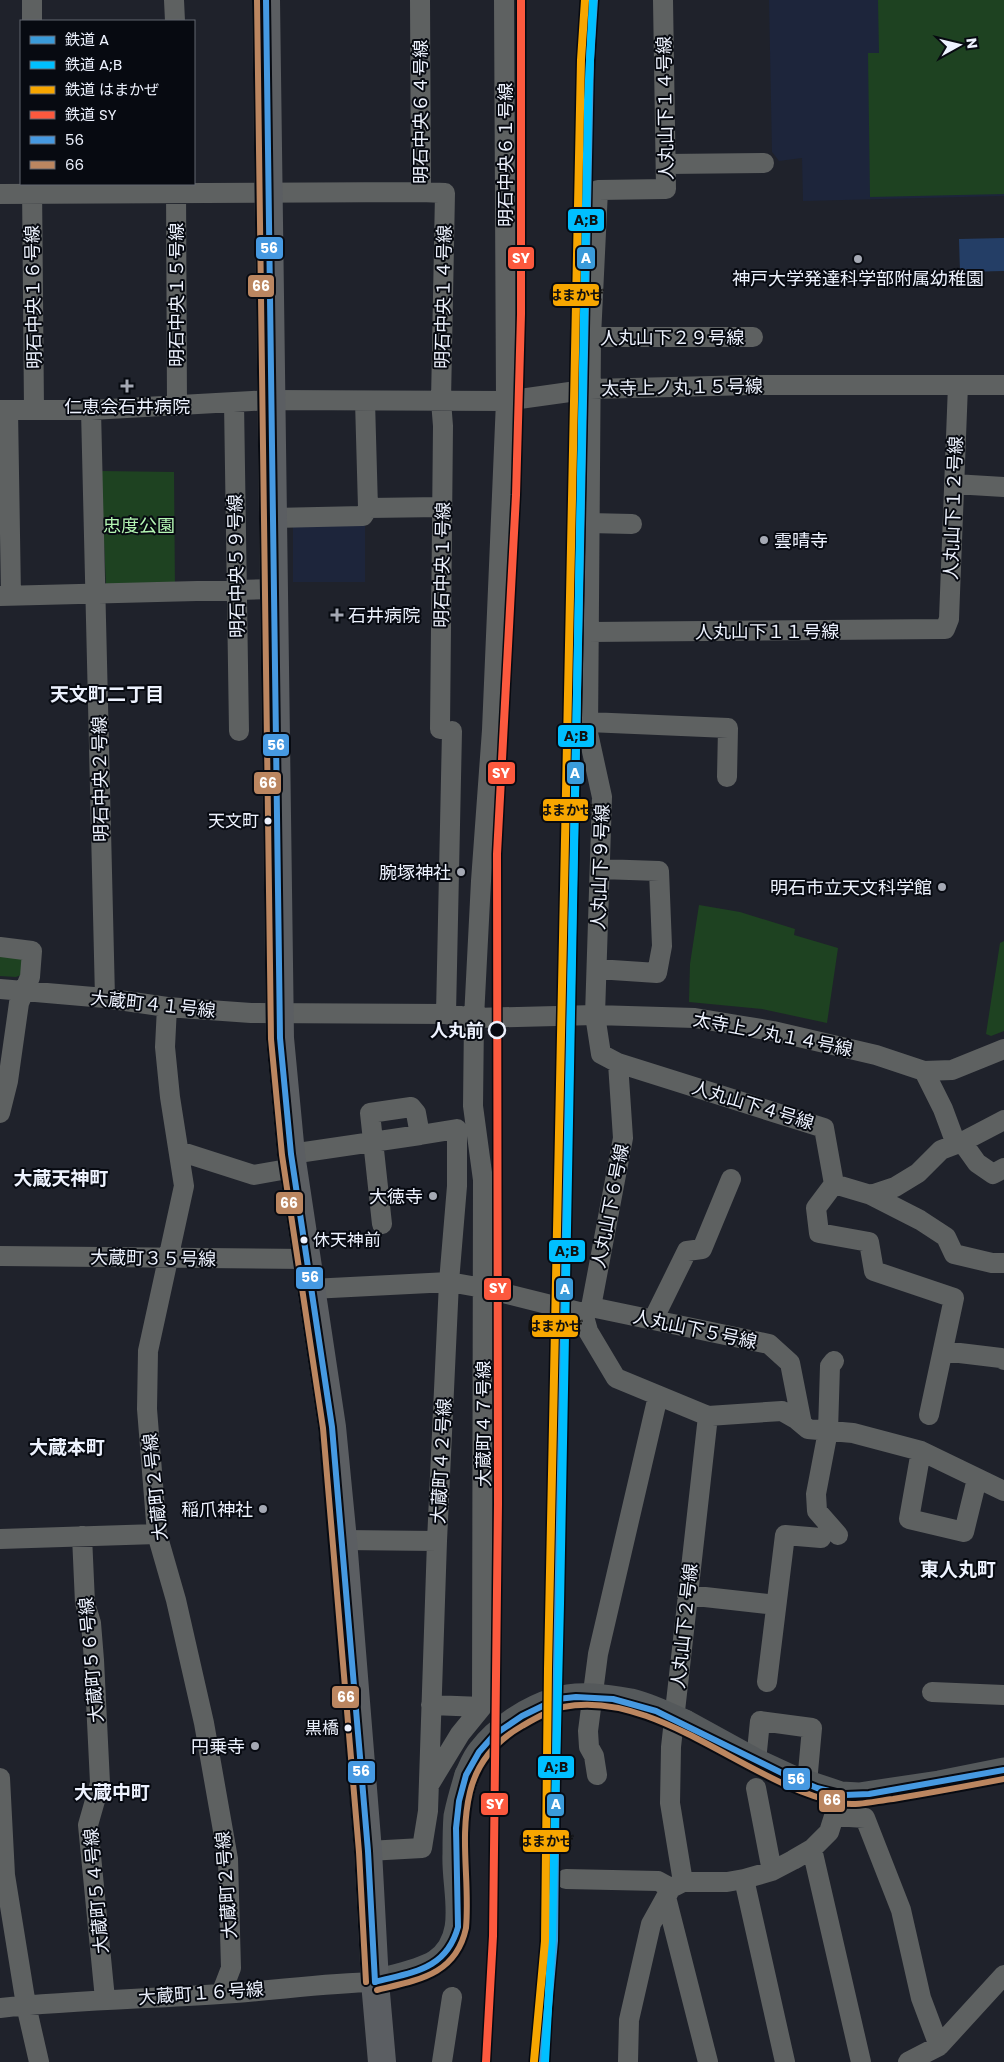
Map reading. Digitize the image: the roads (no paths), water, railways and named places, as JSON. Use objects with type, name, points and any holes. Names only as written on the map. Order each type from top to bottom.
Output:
[{"type":"highway","points":[[266,0],[280,1038],[292,1161],[332,1427],[344,1540],[382,2062]]},
{"type":"main road","points":[[375,1982],[409,1973],[436,1962],[447,1952],[456,1937],[459,1917],[454,1857],[456,1816],[467,1775],[478,1752],[490,1739],[515,1720],[556,1699],[574,1696],[602,1697],[633,1702],[685,1722],[756,1761],[807,1783],[837,1805],[859,1795],[939,1783],[1004,1770]]},
{"type":"street","points":[[32,0],[32,20]]},
{"type":"street","points":[[174,0],[175,20]]},
{"type":"street","name":"明石中央６４号線","points":[[0,194],[32,189],[421,192],[420,0]]},
{"type":"street","name":"明石中央６１号線","points":[[474,1018],[481,880],[493,720],[506,401],[504,0]]},
{"type":"street","name":"人丸山下１４号線","points":[[591,389],[591,337],[598,190],[666,189],[663,0]]},
{"type":"street","points":[[666,164],[764,164]]},
{"type":"street","name":"明石中央１６号線","points":[[32,189],[34,410]]},
{"type":"street","name":"明石中央１５号線","points":[[176,189],[177,406]]},
{"type":"street","name":"明石中央１４号線","points":[[421,192],[445,193],[441,401]]},
{"type":"street","name":"人丸山下２９号線","points":[[591,337],[753,337]]},
{"type":"street","name":"太寺上ノ丸１５号線","points":[[4,410],[91,410],[271,400],[366,402],[506,401],[591,389],[752,385],[1004,385]]},
{"type":"street","name":"人丸山下１２号線","points":[[945,629],[949,619],[958,385]]},
{"type":"street","name":"人丸山下９号線","points":[[591,389],[588,733],[602,797],[595,1015]]},
{"type":"street","name":"明石中央１号線","points":[[441,401],[444,426],[442,507],[446,730],[446,1014]]},
{"type":"street","name":"明石中央５９号線","points":[[234,402],[239,731]]},
{"type":"street","points":[[273,518],[363,516],[368,508],[366,402]]},
{"type":"street","points":[[4,410],[6,596],[274,589]]},
{"type":"street","name":"明石中央２号線","points":[[91,410],[106,998]]},
{"type":"street","points":[[954,484],[1004,487]]},
{"type":"street","points":[[368,508],[442,507]]},
{"type":"street","points":[[590,523],[632,524]]},
{"type":"street","name":"人丸山下１１号線","points":[[590,632],[945,629]]},
{"type":"street","points":[[588,722],[728,728],[726,777]]},
{"type":"street","points":[[597,969],[657,973],[662,946],[659,871],[600,869]]},
{"type":"street","points":[[0,947],[32,951],[30,977],[19,1002],[8,1081],[0,1113]]},
{"type":"street","name":"大蔵町４１号線","points":[[0,989],[106,998],[167,1007],[281,1013],[446,1014]]},
{"type":"street","name":"大蔵町２号線","points":[[167,1007],[165,1047],[184,1186],[148,1351],[147,1409],[157,1534],[176,1600],[204,1723],[228,1859],[231,1968],[221,1994]]},
{"type":"street","name":"太寺上ノ丸１４号線","points":[[446,1014],[474,1018],[595,1015],[695,1018],[772,1031],[866,1053],[924,1071],[952,1070],[1004,1049]]},
{"type":"street","points":[[595,1015],[601,1054],[618,1063]]},
{"type":"street","name":"大蔵町４７号線","points":[[474,1018],[473,1106],[483,1180],[482,1707]]},
{"type":"street","name":"人丸山下４号線","points":[[618,1063],[824,1128],[834,1184]]},
{"type":"street","name":"人丸山下６号線","points":[[587,1310],[623,1138],[618,1063]]},
{"type":"street","points":[[924,1071],[959,1143],[977,1163],[1000,1176]]},
{"type":"street","points":[[179,1151],[254,1175],[292,1161],[373,1142],[420,1135],[416,1113],[411,1107],[370,1113],[373,1142],[382,1224]]},
{"type":"street","points":[[871,1195],[895,1187],[918,1173],[940,1150],[959,1143],[1004,1120]]},
{"type":"street","name":"大蔵町４２号線","points":[[368,1851],[422,1848],[428,1810],[437,1542],[449,1282],[457,1186],[457,1129],[420,1135]]},
{"type":"street","points":[[653,1320],[687,1251],[702,1249],[731,1179]]},
{"type":"street","points":[[929,1415],[954,1298],[874,1271],[869,1242],[819,1233],[816,1208],[834,1184],[871,1195],[920,1220],[946,1237],[954,1254],[992,1263],[1004,1263]]},
{"type":"street","name":"大蔵町３５号線","points":[[0,1256],[307,1259]]},
{"type":"street","name":"人丸山下５号線","points":[[311,1289],[449,1282],[769,1344],[790,1363],[802,1424]]},
{"type":"street","points":[[587,1310],[588,1332],[616,1378],[708,1416],[782,1411],[808,1429],[852,1433],[921,1451],[1004,1491]]},
{"type":"street","points":[[943,1351],[1001,1358],[1004,1360]]},
{"type":"street","points":[[767,1682],[786,1535],[830,1537],[817,1511],[816,1494],[828,1431],[830,1366],[834,1361]]},
{"type":"street","points":[[597,1775],[594,1756],[589,1747],[588,1731],[598,1654],[658,1396]]},
{"type":"street","name":"人丸山下２号線","points":[[708,1416],[671,1746],[670,1803],[673,1889],[708,2062]]},
{"type":"street","points":[[921,1451],[909,1519],[964,1532],[977,1479]]},
{"type":"street","points":[[0,1539],[157,1534]]},
{"type":"street","name":"大蔵町５６号線","points":[[82,1536],[85,1603],[91,1623],[94,1660],[100,1783]]},
{"type":"street","points":[[344,1540],[437,1542]]},
{"type":"street","points":[[687,1596],[776,1605]]},
{"type":"street","points":[[932,1692],[1004,1695]]},
{"type":"street","points":[[431,1705],[482,1707]]},
{"type":"street","points":[[429,1785],[460,1734],[482,1707]]},
{"type":"street","points":[[756,1761],[760,1721],[812,1728],[807,1783]]},
{"type":"street","points":[[0,1778],[2,1876],[26,2005],[39,2062]]},
{"type":"street","name":"大蔵町５４号線","points":[[100,1783],[88,1825],[105,1999]]},
{"type":"street","points":[[756,1788],[772,1871]]},
{"type":"street","points":[[566,1879],[658,1881],[673,1889],[744,1879],[772,1871],[812,1849],[829,1832],[837,1805],[865,1818],[901,1910],[921,1998],[926,2056]]},
{"type":"street","points":[[812,1849],[861,2062]]},
{"type":"street","points":[[744,1879],[785,2062]]},
{"type":"street","points":[[628,2062],[629,2020],[652,1924],[673,1889]]},
{"type":"street","points":[[926,2056],[1004,1975]]},
{"type":"street","name":"大蔵町１６号線","points":[[0,2008],[105,1999],[221,1994],[331,1983],[375,1982]]},
{"type":"street","points":[[442,2062],[452,1997]]},
{"type":"water","points":[[1004,238],[1004,271],[960,272],[959,239]]},
{"type":"rail line","name":"SY","points":[[486,2062],[493,1936],[498,1504],[497,854],[516,495],[521,314],[521,0]]},
{"type":"rail line","name":"はまかぜ","points":[[534,2061],[545,1941],[548,1669],[581,60],[585,0]]},
{"type":"rail line","name":"A;B","points":[[545,2062],[552,1938],[560,1604],[588,100],[593,0]]},
{"type":"rail line","name":"A","points":[[543,2062],[554,1941],[557,1669],[590,60],[594,0]]},
{"type":"place","name":"神戸大学発達科学部附属幼稚園","points":[[858,259]]},
{"type":"place","name":"仁恵会石井病院","points":[[127,386]]},
{"type":"place","name":"雲晴寺","points":[[764,540]]},
{"type":"place","name":"石井病院","points":[[337,615]]},
{"type":"place","name":"天文町","points":[[268,821]]},
{"type":"place","name":"腕塚神社","points":[[461,872]]},
{"type":"place","name":"明石市立天文科学館","points":[[942,887]]},
{"type":"place","name":"人丸前","points":[[497,1030]]},
{"type":"place","name":"大徳寺","points":[[433,1196]]},
{"type":"place","name":"休天神前","points":[[304,1240]]},
{"type":"place","name":"稲爪神社","points":[[263,1509]]},
{"type":"place","name":"黒橋","points":[[348,1728]]},
{"type":"place","name":"円乗寺","points":[[255,1746]]},
{"type":"district","name":"天文町二丁目","points":[[107,694]]},
{"type":"district","name":"大蔵天神町","points":[[61,1178]]},
{"type":"district","name":"大蔵本町","points":[[67,1447]]},
{"type":"district","name":"東人丸町","points":[[958,1569]]},
{"type":"district","name":"大蔵中町","points":[[112,1792]]},
{"type":"park label","name":"忠度公園","points":[[139,525]]}]
